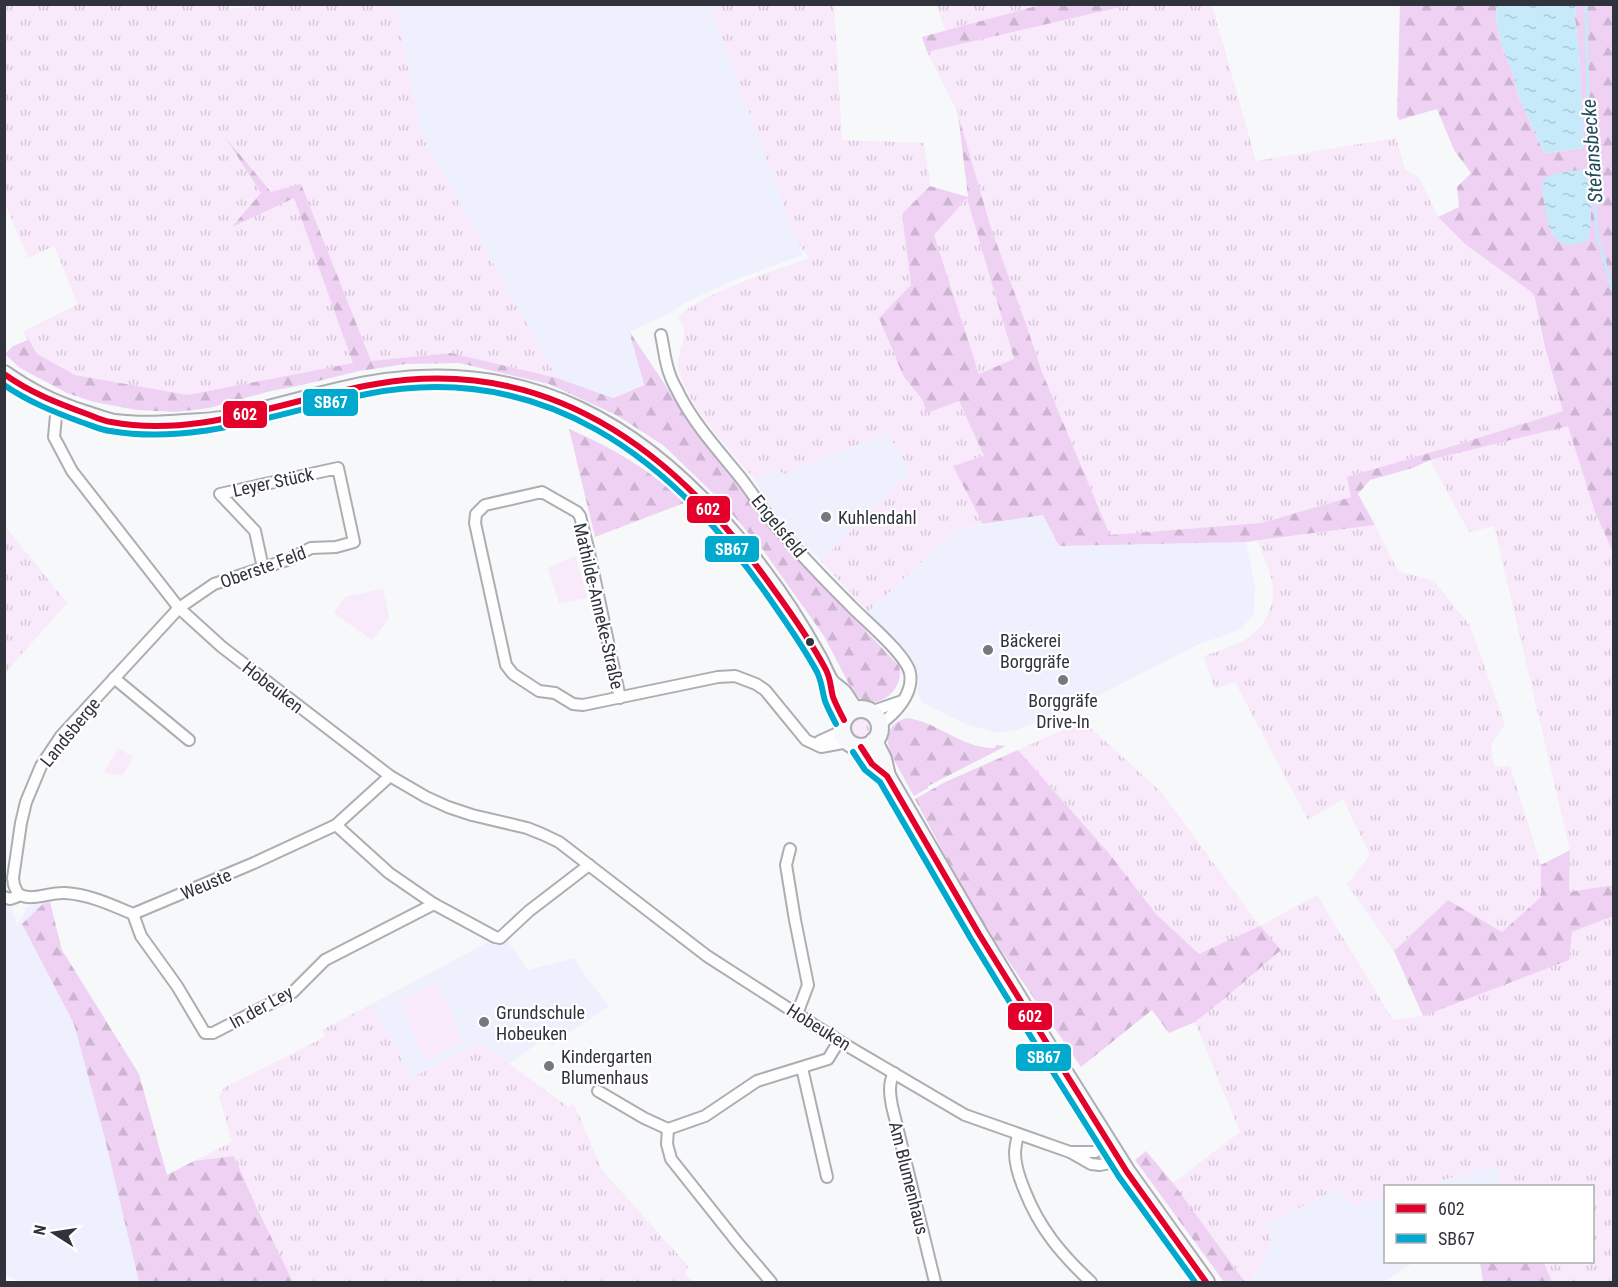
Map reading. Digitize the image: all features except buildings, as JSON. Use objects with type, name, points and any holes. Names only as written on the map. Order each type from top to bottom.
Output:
[{"type":"main road","points":[[4,374],[36,395],[57,405],[108,422],[152,426],[218,420],[383,382],[414,379],[492,382],[524,389],[594,416],[627,436],[667,466],[731,531],[763,572],[818,656],[831,682],[845,695],[859,728],[883,759],[887,776],[1016,994],[1118,1158],[1206,1282]]},
{"type":"street","name":"Engelsfeld","points":[[661,335],[670,376],[687,409],[711,443],[739,475],[771,520],[900,655],[907,666],[910,683],[908,692],[899,707],[890,717],[859,728]]},
{"type":"street","name":"Hobeuken","points":[[57,405],[54,436],[72,471],[179,608],[250,670],[390,777],[448,807],[542,834],[559,842],[707,956],[839,1041],[965,1115],[1070,1152],[1091,1164],[1100,1165],[1118,1158]]},
{"type":"street","name":"Leyer Stück","points":[[263,568],[255,531],[220,494],[338,468],[354,542]]},
{"type":"street","name":"Mathilde-Anneke-Straße","points":[[620,698],[580,516],[542,492],[485,505],[476,514],[475,523],[507,665],[510,671],[539,691],[555,693],[578,705],[620,698],[718,677],[735,676],[765,690],[806,740],[816,744],[859,728]]},
{"type":"street","name":"Oberste Feld","points":[[179,608],[214,584],[290,560],[311,548],[336,548],[354,542]]},
{"type":"street","name":"Landsberge","points":[[18,894],[13,878],[21,823],[40,766],[61,736],[179,608]]},
{"type":"street","points":[[114,678],[189,740]]},
{"type":"street","points":[[859,728],[902,700]]},
{"type":"street","name":"Weuste","points":[[133,914],[262,860],[336,825],[390,777]]},
{"type":"street","points":[[336,825],[389,873],[434,904],[495,938],[500,938],[529,911],[589,865]]},
{"type":"street","points":[[790,849],[786,865],[808,985],[797,1014]]},
{"type":"street","points":[[4,897],[16,897],[18,894],[25,898],[64,892],[77,894],[133,914]]},
{"type":"street","name":"In der Ley","points":[[133,914],[141,936],[177,986],[205,1033],[213,1032],[293,992],[326,960],[434,904]]},
{"type":"street","points":[[598,1091],[668,1129],[705,1116],[757,1082],[828,1059],[839,1041]]},
{"type":"street","points":[[802,1068],[828,1177]]},
{"type":"street","name":"Am Blumenhaus","points":[[894,1073],[890,1086],[892,1106],[935,1282]]},
{"type":"street","points":[[668,1129],[667,1144],[671,1159],[771,1282]]},
{"type":"street","points":[[1018,1134],[1015,1151],[1018,1173],[1030,1204],[1065,1258],[1091,1282]]},
{"type":"street","name":"Hobeuken","points":[[1070,1152],[1095,1152],[1109,1143]]},
{"type":"shaded area","points":[[396,5],[709,5],[803,255],[734,280],[629,332],[643,384],[613,398],[557,378],[421,134]]},
{"type":"shaded area","points":[[887,433],[912,471],[821,561],[783,524],[754,479],[777,470],[784,474]]},
{"type":"shaded area","points":[[1044,515],[1059,546],[1246,542],[1255,586],[1254,614],[1242,628],[1199,644],[1076,707],[1016,730],[998,733],[968,725],[923,704],[918,693],[918,672],[903,649],[868,612],[957,529]]},
{"type":"shaded area","points":[[4,901],[9,901],[17,924],[23,918],[26,908],[40,901],[44,903],[23,924],[74,1024],[105,1139],[139,1282],[19,1282],[5,1274]]},
{"type":"shaded area","name":"Grundschule Hobeuken","points":[[506,939],[528,970],[575,958],[584,974],[609,1006],[552,1045],[545,1038],[509,1064],[479,1042],[412,1078],[372,1004],[492,940]]},
{"type":"shaded area","points":[[1497,1165],[1501,1185],[1426,1185]]},
{"type":"shaded area","points":[[1337,1189],[1354,1206],[1384,1197],[1384,1263],[1412,1263],[1384,1282],[1247,1282],[1259,1271],[1267,1224]]},
{"type":"green space","points":[[227,4],[230,9],[280,4],[396,5],[421,134],[557,378],[451,353],[354,363],[188,395],[75,375],[36,354],[24,331],[78,304],[54,246],[28,258],[5,203],[4,5]]},
{"type":"green space","points":[[1044,4],[1129,5],[927,52],[922,37]]},
{"type":"green space","points":[[709,5],[834,5],[842,140],[924,143],[930,186],[902,214],[911,285],[904,377],[922,399],[927,413],[959,401],[984,456],[953,466],[983,524],[957,529],[868,612],[821,561],[911,471],[887,433],[784,474],[777,470],[754,479],[702,416],[685,388],[680,374],[678,366],[684,333],[678,317],[722,291],[809,258],[798,243]]},
{"type":"green space","points":[[936,5],[1044,5],[946,31]]},
{"type":"green space","points":[[1129,5],[1212,5],[1256,161],[1396,138],[1405,169],[1419,178],[1438,217],[1465,244],[1534,294],[1544,348],[1563,411],[1348,477],[1351,497],[1261,523],[1110,535],[1042,372],[991,228],[958,113],[927,52]]},
{"type":"green space","points":[[1400,5],[1496,5],[1497,26],[1502,47],[1513,74],[1519,98],[1544,153],[1584,148],[1576,5],[1613,5],[1613,552],[1595,512],[1568,426],[1430,460],[1413,468],[1370,480],[1358,494],[1375,525],[1246,542],[1059,546],[1043,515],[983,524],[953,466],[984,456],[959,401],[927,413],[922,399],[904,377],[879,318],[911,285],[902,214],[930,186],[968,197],[958,114],[991,228],[1042,372],[1110,535],[1261,523],[1351,497],[1347,477],[1563,411],[1545,348],[1534,294],[1465,244],[1438,217],[1459,207],[1457,187],[1471,173],[1454,150],[1437,109],[1399,120],[1397,115]],"holes":[[[1542,181],[1589,188],[1591,212],[1553,236]],[[967,198],[1014,359],[979,374],[934,235]]]},
{"type":"green space","points":[[225,137],[271,192],[301,184],[371,361],[451,353],[557,378],[613,398],[644,385],[629,331],[682,410],[770,529],[899,666],[899,680],[893,692],[882,700],[866,702],[853,692],[824,636],[763,550],[720,500],[663,445],[616,415],[549,384],[459,363],[406,364],[359,371],[209,408],[177,412],[137,410],[94,402],[67,393],[20,368],[5,354],[13,346],[28,340],[24,331],[37,354],[75,375],[188,395],[353,363],[294,198],[232,227],[261,193]]},
{"type":"green space","points":[[968,197],[1014,360],[979,374],[934,235]]},
{"type":"green space","points":[[1568,426],[1595,512],[1613,552],[1613,885],[1569,892],[1570,850],[1494,526],[1469,532],[1430,460]]},
{"type":"green space","points":[[569,429],[630,460],[684,503],[595,537]]},
{"type":"green space","points":[[1375,525],[1398,571],[1434,581],[1470,626],[1505,724],[1491,744],[1494,767],[1510,766],[1541,865],[1541,897],[1502,932],[1448,900],[1394,951],[1347,884],[1370,855],[1343,799],[1308,820],[1235,682],[1215,689],[1204,656],[1231,647],[1248,638],[1266,618],[1272,600],[1272,581],[1258,541]]},
{"type":"green space","points":[[5,526],[67,603],[5,673]]},
{"type":"green space","points":[[575,556],[588,598],[559,603],[548,568]]},
{"type":"green space","points":[[383,589],[389,618],[372,640],[334,613],[345,597]]},
{"type":"green space","points":[[860,716],[865,717],[871,723],[871,733],[865,739],[860,740],[855,739],[849,733],[848,728],[849,723],[855,717]]},
{"type":"green space","points":[[906,718],[928,724],[972,744],[995,748],[996,745],[1006,746],[928,786],[914,796],[892,756],[888,741],[891,728]]},
{"type":"green space","points":[[1083,721],[1160,791],[1260,926],[1199,955],[1156,914],[1103,846],[1018,750]]},
{"type":"green space","points":[[118,748],[133,757],[123,775],[104,772]]},
{"type":"green space","points":[[1018,750],[1107,851],[1156,914],[1199,954],[1260,926],[1281,950],[1195,1022],[1169,1033],[1152,1010],[1081,1067],[975,912],[915,799],[945,782]]},
{"type":"green space","points":[[1570,850],[1569,892],[1613,885],[1613,916],[1572,932],[1569,960],[1423,1016],[1394,951],[1448,900],[1502,932],[1541,897],[1541,865]]},
{"type":"green space","points":[[1317,895],[1393,1020],[1423,1016],[1572,932],[1613,916],[1613,1282],[1552,1282],[1545,1263],[1594,1263],[1594,1185],[1501,1185],[1497,1165],[1426,1185],[1384,1185],[1384,1197],[1354,1206],[1337,1189],[1267,1224],[1271,1243],[1259,1271],[1245,1282],[1173,1183],[1240,1132],[1195,1022],[1224,999],[1260,926]]},
{"type":"green space","points":[[50,902],[62,950],[139,1074],[167,1175],[194,1161],[234,1156],[293,1282],[139,1282],[105,1139],[74,1024],[22,924],[44,903]]},
{"type":"green space","points":[[439,983],[464,1043],[425,1060],[399,1000]]},
{"type":"green space","points":[[372,1004],[412,1078],[479,1042],[568,1107],[574,1104],[602,1170],[688,1266],[685,1275],[694,1282],[293,1282],[234,1156],[194,1161],[232,1142],[219,1095],[225,1087],[325,1037],[322,1030]]},
{"type":"green space","points":[[1146,1151],[1173,1183],[1245,1282],[1224,1282],[1135,1160]]},
{"type":"green space","points":[[1480,1263],[1544,1263],[1552,1282],[1483,1282]]},
{"type":"water","points":[[1496,5],[1576,5],[1584,148],[1544,153],[1519,98],[1513,74],[1502,47],[1497,26]]},
{"type":"water","points":[[1586,170],[1591,214],[1588,241],[1566,245],[1552,234],[1545,207],[1542,181],[1558,173]]},
{"type":"waterway","name":"Stefansbecke","points":[[1586,4],[1588,110],[1597,235],[1614,295]]},
{"type":"transit line","name":"602","points":[[4,374],[44,397],[99,419],[145,426],[211,421],[245,415],[343,390],[376,384],[439,379],[498,384],[553,399],[604,424],[651,456],[695,494],[735,538],[813,647],[827,672],[833,697],[844,720]]},
{"type":"transit line","name":"SB67","points":[[4,385],[42,406],[96,427],[143,434],[175,434],[208,430],[367,394],[430,387],[490,391],[545,406],[596,429],[643,461],[687,499],[728,543],[805,651],[819,676],[825,701],[836,724]]},
{"type":"transit line","name":"602","points":[[861,747],[872,764],[887,776],[979,934],[1127,1172],[1206,1282]]},
{"type":"transit line","name":"SB67","points":[[853,752],[865,770],[880,782],[971,939],[1119,1177],[1195,1282]]},
{"type":"place","name":"Kuhlendahl","points":[[826,517]]},
{"type":"place","name":"Bäckerei Borggräfe","points":[[988,650]]},
{"type":"place","name":"Borggräfe Drive-In","points":[[1063,680]]},
{"type":"place","name":"Grundschule Hobeuken","points":[[484,1022]]},
{"type":"place","name":"Kindergarten Blumenhaus","points":[[549,1066]]}]
